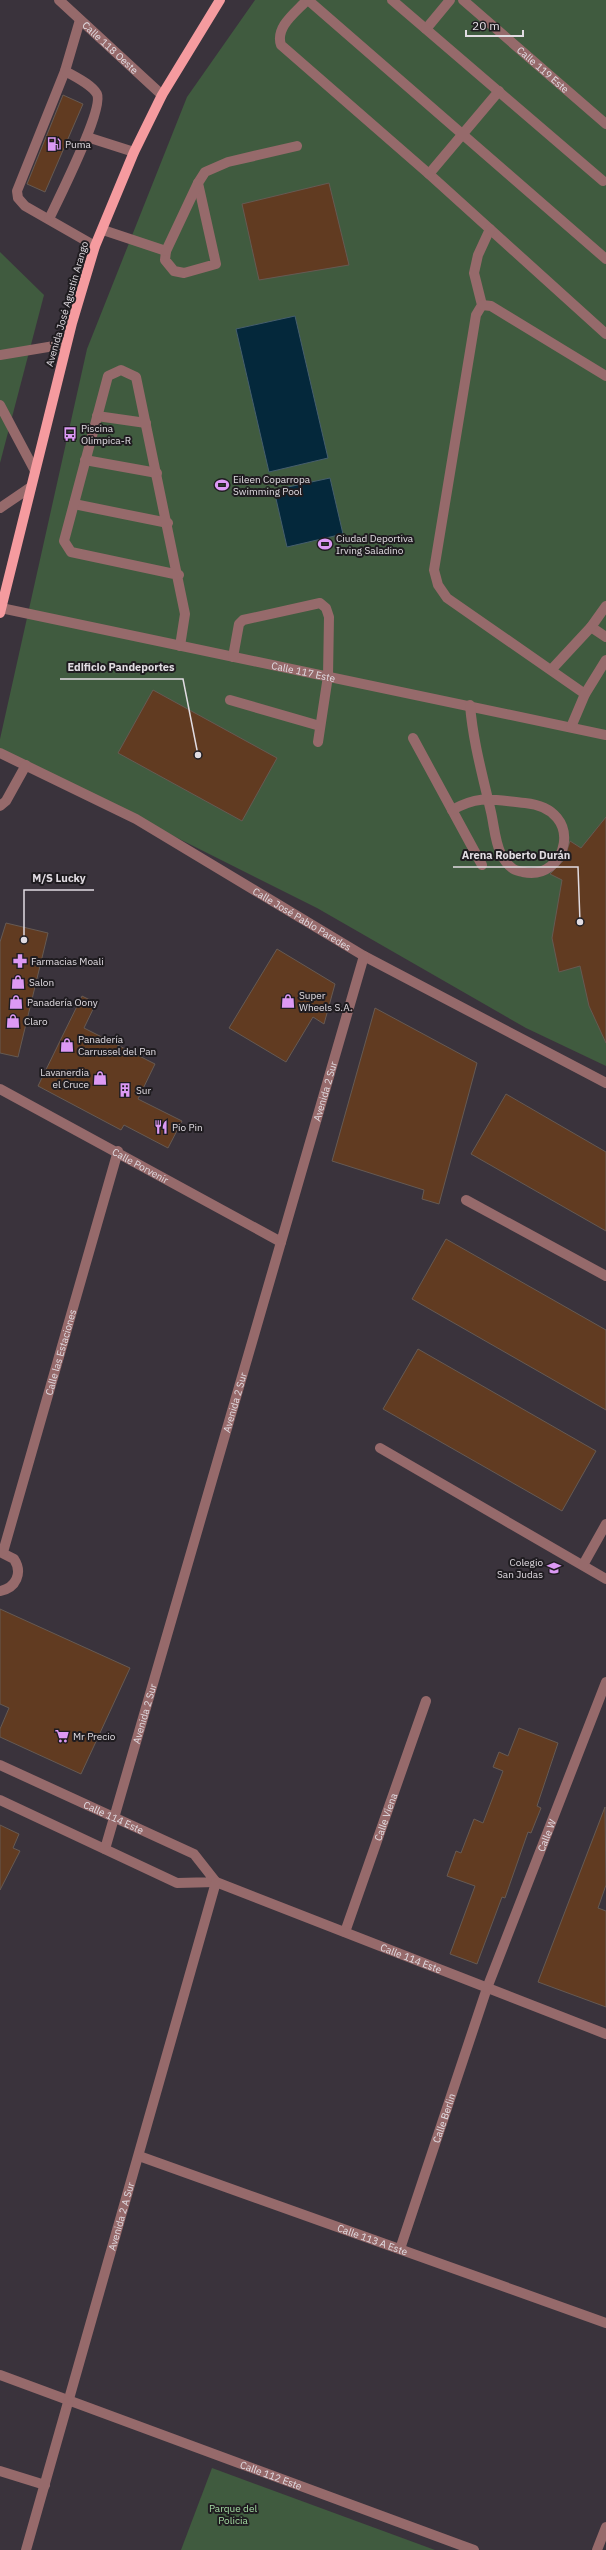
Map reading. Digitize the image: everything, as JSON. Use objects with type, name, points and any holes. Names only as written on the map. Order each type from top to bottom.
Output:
[{"type":"main road","name":"Avenida José Agustín Arango","points":[[1,611],[2,594],[31,487],[66,344],[95,246],[103,230],[134,152],[162,95],[220,0]]},
{"type":"street","name":"Calle 118 Oeste","points":[[59,0],[162,95]]},
{"type":"street","points":[[606,259],[308,0],[280,31],[279,38],[281,45],[429,174],[606,334]]},
{"type":"street","points":[[392,0],[499,92],[605,180]]},
{"type":"street","points":[[426,29],[450,0]]},
{"type":"street","name":"Calle 119 Este","points":[[462,0],[606,124]]},
{"type":"street","points":[[80,20],[65,71],[17,191],[18,198],[25,206],[95,246]]},
{"type":"street","points":[[49,220],[87,137],[98,104],[98,96],[93,89],[65,71]]},
{"type":"street","points":[[429,174],[499,92]]},
{"type":"street","points":[[87,137],[134,152]]},
{"type":"street","points":[[198,183],[216,264],[184,273],[174,271],[165,260],[166,251],[198,183],[205,172],[228,162],[296,146]]},
{"type":"street","points":[[490,229],[478,255],[474,273],[482,305],[476,314],[434,570],[438,585],[447,598],[529,656],[552,669],[584,694]]},
{"type":"street","points":[[103,230],[166,251]]},
{"type":"street","points":[[482,305],[491,306],[606,376]]},
{"type":"street","points":[[0,355],[66,344]]},
{"type":"street","points":[[179,575],[71,552],[64,541],[108,376],[121,370],[136,377],[168,523],[179,575],[185,614],[180,646]]},
{"type":"street","points":[[0,405],[35,471]]},
{"type":"street","points":[[97,416],[146,423]]},
{"type":"street","points":[[85,460],[157,473]]},
{"type":"street","points":[[0,508],[31,487]]},
{"type":"street","points":[[74,504],[168,523]]},
{"type":"street","points":[[233,657],[239,624],[243,620],[320,603],[326,608],[330,617],[328,676],[318,742]]},
{"type":"street","points":[[552,669],[591,627],[606,606]]},
{"type":"street","name":"Calle 117 Este","points":[[1,611],[470,705],[606,735]]},
{"type":"street","points":[[591,627],[606,637]]},
{"type":"street","points":[[571,727],[584,694],[606,660]]},
{"type":"street","points":[[230,700],[320,726]]},
{"type":"street","points":[[452,810],[469,801],[488,799],[535,804],[549,809],[560,821],[565,837],[564,847],[557,860],[546,869],[532,874],[513,869],[501,854],[488,799],[472,731],[470,705]]},
{"type":"street","points":[[413,738],[482,865]]},
{"type":"street","name":"Calle José Pablo Paredes","points":[[0,753],[136,819],[364,956],[606,1083]]},
{"type":"street","points":[[0,806],[6,801],[26,765]]},
{"type":"street","name":"Avenida 2 Sur","points":[[105,1849],[364,956]]},
{"type":"street","name":"Calle Porvenir","points":[[0,1089],[281,1242]]},
{"type":"street","name":"Calle las Estaciones","points":[[2,1552],[118,1152]]},
{"type":"street","points":[[466,1200],[606,1276]]},
{"type":"street","points":[[380,1448],[606,1579]]},
{"type":"street","points":[[583,1565],[606,1524]]},
{"type":"street","points":[[0,1591],[11,1587],[15,1582],[19,1570],[14,1559],[2,1552]]},
{"type":"street","name":"Calle W","points":[[488,1988],[606,1682]]},
{"type":"street","name":"Calle Viena","points":[[345,1932],[426,1701]]},
{"type":"street","name":"Calle 114 Este","points":[[0,1765],[194,1854],[216,1882]]},
{"type":"street","name":"Calle 114 Este","points":[[0,1800],[177,1883],[216,1882],[606,2034]]},
{"type":"street","name":"Avenida 2 A Sur","points":[[26,2550],[216,1882]]},
{"type":"street","name":"Calle Berlin","points":[[400,2249],[488,1988]]},
{"type":"street","name":"Calle 113 A Este","points":[[139,2156],[606,2323]]},
{"type":"street","name":"Calle 112 Este","points":[[0,2375],[474,2550]]},
{"type":"street","points":[[0,2472],[45,2485]]},
{"type":"street","points":[[597,2550],[606,2527]]},
{"type":"green space","name":"Ciudad Deportiva Irving Saladino","points":[[255,0],[606,0],[606,1066],[526,1028],[317,908],[0,749],[0,739],[87,349],[187,97]]},
{"type":"green space","points":[[0,252],[44,295],[0,463]]},
{"type":"green space","name":"Parque del Policia","points":[[212,2468],[435,2550],[181,2550]]},
{"type":"water","points":[[295,316],[328,458],[269,472],[236,329]]},
{"type":"water","points":[[330,478],[343,534],[287,547],[274,490]]},
{"type":"building","name":"Puma","points":[[63,95],[83,104],[45,192],[27,184]]},
{"type":"building","points":[[329,183],[349,265],[259,280],[242,204]]},
{"type":"building","points":[[153,690],[277,758],[242,821],[118,753]]},
{"type":"building","points":[[606,817],[606,1043],[589,1006],[580,966],[559,972],[552,938],[562,880],[550,874],[564,860],[570,841],[581,848]]},
{"type":"building","points":[[6,923],[48,933],[18,1057],[0,1053],[0,942]]},
{"type":"building","name":"Super Wheels S.A.","points":[[277,949],[335,984],[324,1024],[313,1017],[286,1062],[229,1028]]},
{"type":"building","points":[[82,996],[96,1003],[84,1028],[155,1064],[138,1099],[182,1121],[168,1148],[124,1125],[121,1130],[38,1086]]},
{"type":"building","points":[[375,1008],[477,1063],[439,1204],[422,1199],[424,1190],[332,1161]]},
{"type":"building","points":[[506,1094],[606,1152],[606,1231],[471,1154]]},
{"type":"building","points":[[446,1239],[606,1330],[606,1410],[412,1299]]},
{"type":"building","points":[[418,1349],[596,1451],[562,1511],[383,1409]]},
{"type":"building","points":[[0,1609],[130,1668],[81,1774],[0,1737],[0,1729],[9,1708],[0,1704]]},
{"type":"building","points":[[519,1728],[558,1743],[537,1806],[541,1808],[531,1833],[528,1832],[505,1898],[502,1897],[477,1964],[450,1954],[475,1886],[447,1876],[456,1851],[461,1853],[474,1819],[483,1823],[503,1771],[493,1767],[499,1752],[508,1756]]},
{"type":"building","points":[[605,1807],[606,1885],[598,1908],[606,1911],[606,2007],[538,1982]]},
{"type":"building","points":[[0,1825],[19,1834],[13,1848],[20,1851],[0,1890]]},
{"type":"place","name":"Puma","points":[[54,144]]},
{"type":"place","name":"Piscina Olimpica-R","points":[[70,434]]},
{"type":"place","name":"Eileen Coparropa Swimming Pool","points":[[222,485]]},
{"type":"place","name":"Ciudad Deportiva Irving Saladino","points":[[325,544]]},
{"type":"place","name":"Edificio Pandeportes","points":[[198,755]]},
{"type":"place","name":"Arena Roberto Durán","points":[[580,922]]},
{"type":"place","name":"M/S Lucky","points":[[24,940]]},
{"type":"place","name":"Farmacias Moali","points":[[20,961]]},
{"type":"place","name":"Salon","points":[[18,982]]},
{"type":"place","name":"Super Wheels S.A.","points":[[288,1001]]},
{"type":"place","name":"Panadería Oony","points":[[16,1002]]},
{"type":"place","name":"Claro","points":[[13,1021]]},
{"type":"place","name":"Panadería Carrussel del Pan","points":[[67,1045]]},
{"type":"place","name":"Lavanerdia el Cruce","points":[[100,1078]]},
{"type":"place","name":"Sur","points":[[125,1090]]},
{"type":"place","name":"Pio Pin","points":[[161,1127]]},
{"type":"place","name":"Colegio San Judas","points":[[554,1568]]},
{"type":"place","name":"Mr Precio","points":[[62,1736]]}]
